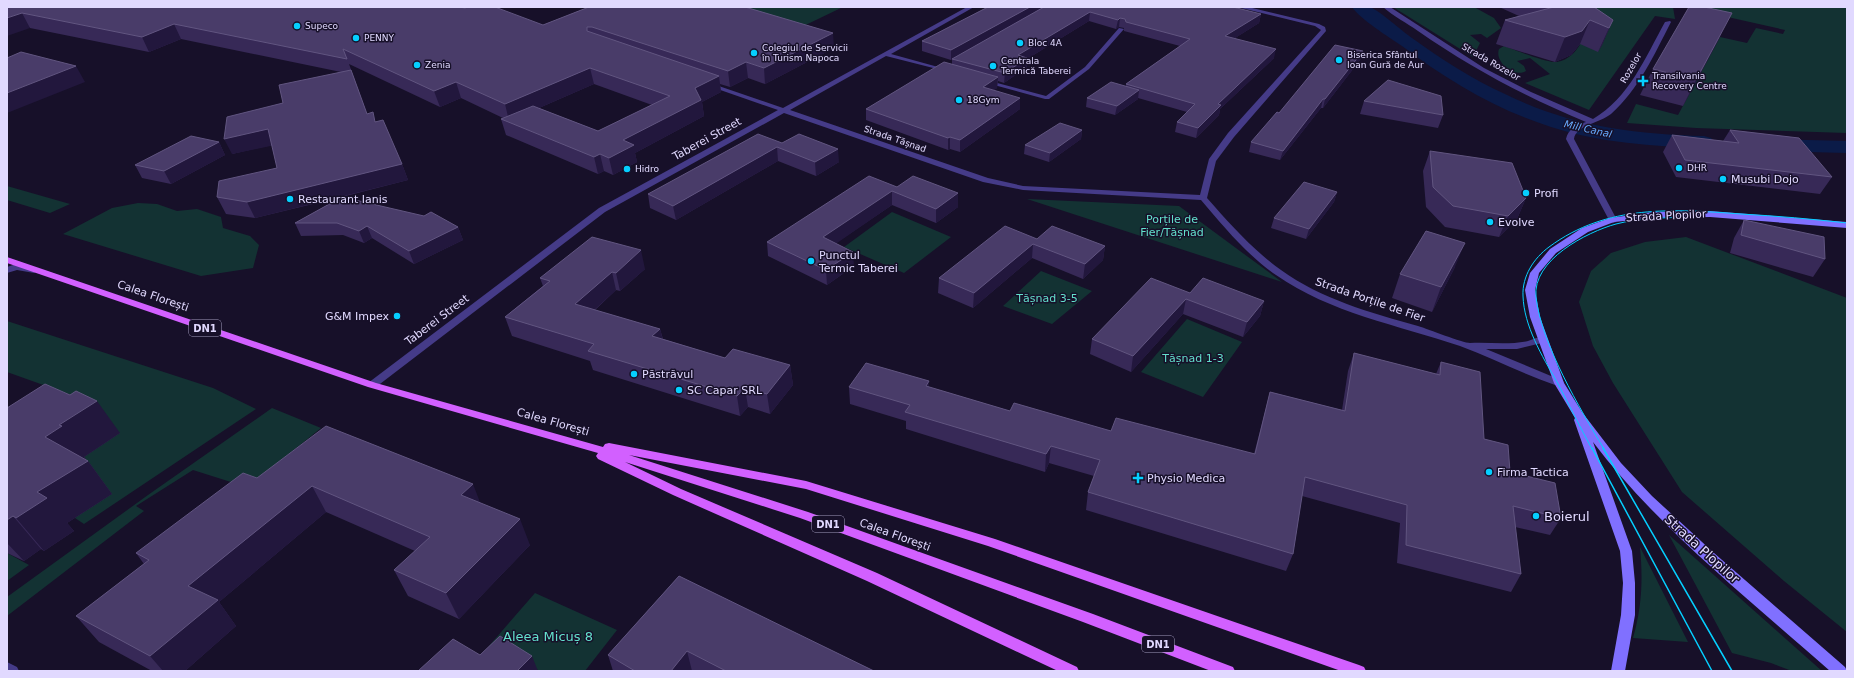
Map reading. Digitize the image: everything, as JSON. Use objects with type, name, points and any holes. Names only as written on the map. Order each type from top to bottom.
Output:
[{"type":"main road","name":"Strada Plopilor","points":[[1840,671],[1710,557],[1648,499],[1617,466],[1578,415],[1559,383],[1542,340],[1531,302],[1530,290],[1534,273],[1542,262],[1563,243],[1585,230],[1613,220],[1653,215],[1710,214],[1847,225]]},
{"type":"main road","name":"Calea Florești","points":[[7,260],[372,384],[566,439],[804,515],[1088,618],[1228,671]]},
{"type":"main road","name":"Strada Plopilor","points":[[1578,415],[1626,551],[1629,583],[1628,615],[1623,650],[1618,671]]},
{"type":"main road","points":[[566,439],[677,492],[872,577],[1072,671]]},
{"type":"main road","points":[[566,439],[806,485],[991,542],[1359,671]]},
{"type":"street","name":"Taberei Street","points":[[372,384],[602,210],[971,7]]},
{"type":"street","points":[[1203,198],[1212,161],[1230,135],[1324,30],[1323,28],[1304,22],[1240,7]]},
{"type":"street","name":"Strada Rozelor","points":[[1386,7],[1467,61],[1506,83],[1544,103],[1593,122]]},
{"type":"street","name":"Rozelor","points":[[1613,220],[1570,139],[1571,134],[1580,126],[1593,122],[1612,110],[1626,95],[1635,83],[1668,22]]},
{"type":"street","points":[[979,80],[1047,98],[1087,68],[1121,29]]},
{"type":"street","points":[[885,54],[944,68],[956,74]]},
{"type":"street","name":"Strada Tășnad","points":[[697,80],[954,170],[1023,188],[1203,198]]},
{"type":"street","name":"Strada Porțile de Fier","points":[[1203,198],[1236,237],[1251,251],[1278,272],[1308,291],[1350,308],[1464,344],[1559,383]]},
{"type":"street","points":[[7,270],[16,267],[39,271]]},
{"type":"street","name":"Strada Porțile de Fier","points":[[1464,344],[1508,346],[1542,340]]},
{"type":"street","points":[[7,668],[12,671]]},
{"type":"green space","points":[[710,7],[843,7],[791,32]]},
{"type":"green space","points":[[1393,7],[1474,7],[1494,18],[1501,28],[1487,38],[1481,34],[1470,35],[1480,43],[1473,57]]},
{"type":"green space","points":[[1550,7],[1673,7],[1675,19],[1655,16],[1589,110],[1525,83],[1550,74],[1530,58],[1517,61],[1524,66],[1526,71],[1522,73],[1512,71],[1507,68],[1503,64],[1498,54],[1499,49],[1504,46],[1537,58],[1559,62],[1574,53],[1581,42]]},
{"type":"green space","points":[[1683,7],[1847,7],[1847,133],[1696,128],[1627,123],[1636,104],[1678,115],[1720,37],[1747,43],[1756,28],[1783,34],[1785,30]]},
{"type":"green space","points":[[7,186],[70,204],[50,213],[7,200]]},
{"type":"green space","name":"Porțile de Fier/Tășnad","points":[[1027,199],[1179,206],[1282,282]]},
{"type":"green space","points":[[138,203],[157,204],[177,211],[197,209],[221,217],[223,228],[250,236],[259,245],[253,268],[201,276],[63,234],[112,208]]},
{"type":"green space","points":[[892,212],[951,237],[904,273],[844,247]]},
{"type":"green space","points":[[1686,237],[1847,298],[1847,632],[1784,581],[1682,492],[1613,383],[1593,346],[1579,302],[1591,271],[1611,253],[1645,242]]},
{"type":"green space","name":"Tășnad 3-5","points":[[1041,271],[1092,291],[1052,324],[1003,306]]},
{"type":"green space","name":"Tășnad 1-3","points":[[1187,319],[1242,342],[1203,397],[1141,372]]},
{"type":"green space","points":[[7,321],[213,388],[256,409],[84,524],[75,518],[77,397],[7,372]]},
{"type":"green space","points":[[272,408],[321,428],[176,546],[234,483],[193,470],[136,506],[144,511],[7,616],[7,597]]},
{"type":"green space","points":[[1669,535],[1822,671],[1792,671],[1771,663],[1732,653]]},
{"type":"green space","points":[[1640,547],[1688,642],[1633,638],[1641,593]]},
{"type":"green space","points":[[7,553],[29,565],[7,581]]},
{"type":"green space","name":"Aleea Micuș 8","points":[[535,593],[617,630],[585,671],[540,671],[489,646]]},
{"type":"building","points":[[7,7],[495,7],[543,25],[589,7],[745,7],[833,33],[764,68],[746,62],[728,71],[592,27],[587,27],[587,31],[719,76],[695,88],[701,100],[623,140],[634,145],[609,158],[600,154],[594,157],[501,119],[533,106],[598,131],[670,96],[590,68],[505,104],[456,82],[434,91],[343,49],[347,59],[174,24],[142,37],[22,13],[7,18]]},
{"type":"building","points":[[988,7],[1030,7],[951,50],[922,41]]},
{"type":"building","points":[[1044,7],[1233,7],[1261,14],[1225,36],[1276,49],[1218,104],[1221,105],[1198,128],[1177,122],[1195,104],[1126,84],[1190,39],[1126,22],[1125,19],[1120,18],[1118,20],[1090,12],[1018,55],[1027,58],[1005,73],[952,59]]},
{"type":"building","points":[[1554,7],[1594,7],[1613,20],[1609,28],[1590,20],[1582,31],[1565,37],[1505,20]]},
{"type":"building","points":[[1689,7],[1704,7],[1732,13],[1696,80],[1653,69]]},
{"type":"building","points":[[1335,45],[1363,51],[1325,99],[1323,99],[1283,151],[1251,142],[1277,112],[1279,113]]},
{"type":"building","points":[[21,52],[76,66],[7,93],[7,58]]},
{"type":"building","points":[[944,62],[998,77],[983,87],[1020,98],[960,140],[950,137],[948,138],[866,109]]},
{"type":"building","points":[[351,70],[367,114],[373,112],[375,122],[383,120],[402,164],[247,202],[217,197],[219,181],[277,168],[268,129],[224,139],[227,117],[283,103],[279,85]]},
{"type":"building","points":[[1388,80],[1441,96],[1443,115],[1364,101]]},
{"type":"building","points":[[1111,82],[1139,90],[1117,106],[1087,98]]},
{"type":"building","points":[[1060,123],[1082,130],[1050,153],[1025,145]]},
{"type":"building","points":[[1730,130],[1799,138],[1832,177],[1685,160],[1672,135],[1739,143]]},
{"type":"building","points":[[758,134],[782,143],[799,134],[838,149],[815,162],[777,147],[673,206],[648,194]]},
{"type":"building","points":[[191,136],[219,142],[164,171],[135,165]]},
{"type":"building","points":[[1430,151],[1512,163],[1526,198],[1508,216],[1453,206],[1433,187]]},
{"type":"building","points":[[869,176],[897,187],[913,176],[958,193],[936,209],[892,191],[823,237],[853,252],[826,270],[767,242]]},
{"type":"building","points":[[1304,182],[1337,192],[1309,229],[1274,218]]},
{"type":"building","points":[[342,197],[424,216],[431,212],[458,227],[409,251],[367,226],[359,231],[337,223],[295,223]]},
{"type":"building","points":[[1744,220],[1824,237],[1825,259],[1741,235]]},
{"type":"building","points":[[1005,226],[1037,239],[1052,226],[1105,246],[1085,264],[1033,244],[974,293],[939,278]]},
{"type":"building","points":[[1426,231],[1465,243],[1441,287],[1400,274]]},
{"type":"building","points":[[592,237],[641,250],[616,273],[612,272],[575,304],[660,329],[652,336],[725,358],[733,349],[790,365],[767,394],[745,388],[737,396],[588,351],[594,344],[505,317],[550,281],[540,278]]},
{"type":"building","points":[[1151,278],[1190,293],[1203,278],[1264,301],[1247,322],[1186,299],[1133,356],[1092,339]]},
{"type":"building","points":[[1354,353],[1440,375],[1441,362],[1480,372],[1484,439],[1508,445],[1510,472],[1555,483],[1561,518],[1513,506],[1521,574],[1406,545],[1407,505],[1305,477],[1293,554],[1088,492],[1100,460],[1051,446],[1046,454],[905,412],[910,405],[849,387],[866,363],[929,381],[926,386],[1010,411],[1014,403],[1111,431],[1116,418],[1255,454],[1270,392],[1345,411]]},
{"type":"building","points":[[45,384],[70,395],[76,391],[97,401],[59,425],[62,426],[45,437],[88,461],[37,492],[47,498],[16,518],[13,516],[7,520],[7,408]]},
{"type":"building","points":[[326,426],[473,484],[461,495],[520,519],[446,593],[394,570],[430,537],[312,486],[188,586],[218,600],[150,656],[76,616],[149,560],[136,553],[243,473],[257,478]]},
{"type":"building","points":[[679,576],[874,671],[726,671],[687,651],[671,671],[635,671],[608,655]]},
{"type":"building","points":[[500,636],[532,656],[517,671],[418,671],[453,639],[480,655]]},
{"type":"waterway","name":"Mill Canal","points":[[1360,7],[1440,65],[1497,98],[1527,112],[1558,123],[1604,134],[1647,139],[1704,142]]},
{"type":"waterway","name":"Mill Canal","points":[[1771,145],[1847,147]]},
{"type":"tram line","points":[[1592,449],[1530,330],[1524,307],[1523,289],[1530,268],[1538,256],[1571,233],[1594,223],[1617,216],[1641,212],[1716,212],[1847,223]]},
{"type":"tram line","points":[[1604,449],[1573,395],[1553,355],[1539,315],[1536,297],[1537,284],[1543,271],[1552,260],[1577,241],[1604,228],[1625,222],[1686,217]]},
{"type":"tram line","points":[[1592,448],[1712,671]]},
{"type":"tram line","points":[[1603,448],[1732,671]]},
{"type":"place","name":"Supeco","points":[[297,26]]},
{"type":"place","name":"PENNY","points":[[356,38]]},
{"type":"place","name":"Bloc 4A","points":[[1020,43]]},
{"type":"place","name":"Colegiul de Servicii în Turism Napoca","points":[[754,53]]},
{"type":"place","name":"Biserica Sfântul Ioan Gură de Aur","points":[[1339,60]]},
{"type":"place","name":"Zenia","points":[[417,65]]},
{"type":"place","name":"Centrala Termică Taberei","points":[[993,66]]},
{"type":"place","name":"Transilvania Recovery Centre","points":[[1643,81]]},
{"type":"place","name":"18Gym","points":[[959,100]]},
{"type":"place","name":"DHR","points":[[1679,168]]},
{"type":"place","name":"Hidro","points":[[627,169]]},
{"type":"place","name":"Musubi Dojo","points":[[1723,179]]},
{"type":"place","name":"Profi","points":[[1526,193]]},
{"type":"place","name":"Restaurant Ianis","points":[[290,199]]},
{"type":"place","name":"Evolve","points":[[1490,222]]},
{"type":"place","name":"Punctul Termic Taberei","points":[[811,261]]},
{"type":"place","name":"G&M Impex","points":[[397,316]]},
{"type":"place","name":"Păstrăvul","points":[[634,374]]},
{"type":"place","name":"SC Capar SRL","points":[[679,390]]},
{"type":"place","name":"Firma Tactica","points":[[1489,472]]},
{"type":"place","name":"Physio Medica","points":[[1138,478]]},
{"type":"place","name":"Boierul","points":[[1536,516]]}]
